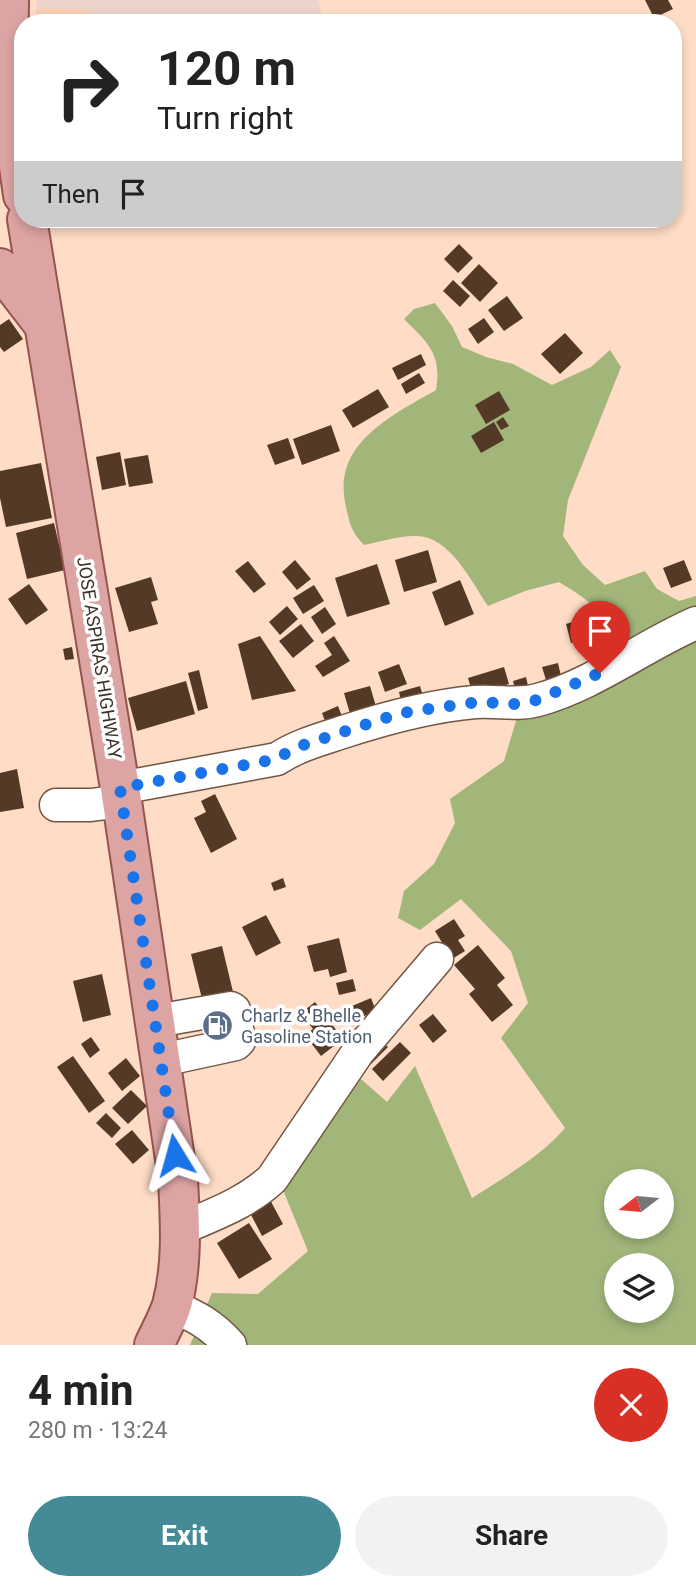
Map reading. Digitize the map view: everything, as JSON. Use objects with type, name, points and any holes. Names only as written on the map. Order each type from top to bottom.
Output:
[{"type":"main road","points":[[9,0],[14,41]]},
{"type":"main road","name":"JOSE ASPIRAS HIGHWAY","points":[[28,228],[121,795],[178,1179],[178,1268],[171,1306],[154,1345]]},
{"type":"main road","points":[[0,268],[44,325]]},
{"type":"street","points":[[56,805],[91,805],[121,795],[277,759],[294,748],[401,713],[478,702],[514,704],[537,700],[556,694],[644,652],[696,622]]},
{"type":"street","points":[[180,1229],[240,1202],[259,1191],[272,1179],[358,1052],[436,960]]},
{"type":"street","points":[[156,1021],[230,1008],[234,1010],[239,1041],[236,1044],[162,1060]]},
{"type":"street","points":[[171,1306],[207,1323],[230,1345]]},
{"type":"shaded area","points":[[37,0],[318,0],[322,14],[90,14],[89,9],[36,8]]},
{"type":"shaded area","points":[[36,8],[89,9],[90,14],[36,14]]},
{"type":"green space","points":[[435,303],[452,326],[462,347],[513,364],[552,385],[591,367],[610,350],[621,367],[568,500],[563,536],[583,565],[605,585],[645,571],[657,589],[679,601],[696,596],[696,1345],[190,1345],[212,1293],[258,1294],[308,1251],[283,1190],[361,1079],[387,1102],[415,1066],[472,1198],[533,1158],[565,1128],[501,1038],[528,1003],[511,951],[461,899],[420,930],[398,918],[404,891],[434,864],[455,823],[450,799],[504,761],[518,714],[599,680],[604,631],[602,620],[598,611],[589,603],[559,582],[525,591],[488,606],[458,561],[438,543],[427,537],[414,536],[364,545],[354,531],[346,507],[344,485],[347,466],[356,449],[384,422],[436,390],[435,358],[420,335],[404,319],[414,309]]},
{"type":"building","points":[[645,0],[668,0],[673,9],[662,14],[652,14]]},
{"type":"building","points":[[459,244],[473,258],[458,273],[444,259]]},
{"type":"building","points":[[479,264],[498,283],[480,302],[461,283]]},
{"type":"building","points":[[453,280],[470,296],[460,307],[443,291]]},
{"type":"building","points":[[507,296],[523,318],[504,331],[488,310]]},
{"type":"building","points":[[484,318],[494,332],[478,344],[468,329]]},
{"type":"building","points":[[9,319],[23,339],[4,352],[0,347],[0,325]]},
{"type":"building","points":[[565,333],[583,353],[560,374],[541,354]]},
{"type":"building","points":[[421,354],[426,365],[398,380],[392,368]]},
{"type":"building","points":[[419,373],[425,383],[406,394],[401,384]]},
{"type":"building","points":[[378,389],[389,407],[353,428],[342,410]]},
{"type":"building","points":[[499,391],[510,410],[486,424],[475,405]]},
{"type":"building","points":[[503,417],[509,426],[501,430],[496,422]]},
{"type":"building","points":[[494,422],[504,440],[481,453],[471,436]]},
{"type":"building","points":[[331,425],[340,451],[302,465],[293,439]]},
{"type":"building","points":[[288,438],[295,458],[275,465],[267,445]]},
{"type":"building","points":[[120,452],[126,485],[102,490],[96,457]]},
{"type":"building","points":[[148,455],[153,483],[129,487],[124,459]]},
{"type":"building","points":[[41,463],[52,518],[6,527],[0,498],[0,471]]},
{"type":"building","points":[[54,523],[65,570],[27,579],[16,533]]},
{"type":"building","points":[[428,550],[437,582],[404,592],[395,560]]},
{"type":"building","points":[[295,560],[311,579],[297,590],[282,572]]},
{"type":"building","points":[[684,560],[692,580],[671,588],[663,568]]},
{"type":"building","points":[[248,561],[266,584],[254,593],[235,571]]},
{"type":"building","points":[[377,564],[390,604],[347,617],[335,578]]},
{"type":"building","points":[[151,577],[158,600],[151,602],[158,624],[129,632],[115,588]]},
{"type":"building","points":[[460,580],[474,614],[445,626],[432,592]]},
{"type":"building","points":[[29,584],[48,610],[26,625],[8,599]]},
{"type":"building","points":[[314,585],[324,601],[303,614],[293,598]]},
{"type":"building","points":[[287,606],[298,619],[280,635],[269,622]]},
{"type":"building","points":[[325,607],[336,624],[322,634],[311,617]]},
{"type":"building","points":[[591,616],[596,635],[571,643],[566,624]]},
{"type":"building","points":[[301,624],[314,641],[293,658],[279,641]]},
{"type":"building","points":[[260,636],[296,691],[252,700],[238,644]]},
{"type":"building","points":[[334,636],[350,661],[323,677],[315,666],[332,655],[324,643]]},
{"type":"building","points":[[72,647],[74,659],[65,660],[63,649]]},
{"type":"building","points":[[558,663],[561,676],[546,680],[542,667]]},
{"type":"building","points":[[399,664],[407,684],[385,692],[378,672]]},
{"type":"building","points":[[504,667],[509,684],[473,695],[468,678]]},
{"type":"building","points":[[199,670],[208,708],[198,711],[188,673]]},
{"type":"building","points":[[526,677],[529,690],[516,693],[513,681]]},
{"type":"building","points":[[186,681],[195,714],[137,731],[128,698]]},
{"type":"building","points":[[370,686],[377,710],[351,717],[344,693]]},
{"type":"building","points":[[420,686],[425,703],[403,709],[399,692]]},
{"type":"building","points":[[338,706],[343,719],[327,726],[322,713]]},
{"type":"building","points":[[17,769],[24,808],[0,812],[0,773]]},
{"type":"building","points":[[215,794],[237,839],[211,853],[194,818],[206,812],[201,801]]},
{"type":"building","points":[[283,878],[286,887],[274,891],[271,883]]},
{"type":"building","points":[[266,915],[281,943],[256,956],[242,927]]},
{"type":"building","points":[[454,919],[465,936],[458,940],[465,951],[452,959],[435,931]]},
{"type":"building","points":[[339,938],[347,972],[330,977],[328,969],[314,972],[307,946]]},
{"type":"building","points":[[478,945],[505,978],[497,985],[513,1005],[492,1022],[469,994],[475,989],[454,965]]},
{"type":"building","points":[[222,946],[234,996],[203,1003],[191,954]]},
{"type":"building","points":[[102,974],[111,1015],[83,1022],[73,981]]},
{"type":"building","points":[[353,979],[356,991],[339,995],[336,983]]},
{"type":"building","points":[[371,998],[376,1011],[350,1022],[345,1009]]},
{"type":"building","points":[[315,1002],[343,1039],[321,1056],[305,1035],[313,1029],[301,1013]]},
{"type":"building","points":[[433,1014],[447,1031],[433,1043],[419,1025]]},
{"type":"building","points":[[376,1035],[388,1047],[371,1064],[360,1052]]},
{"type":"building","points":[[91,1037],[100,1050],[90,1058],[81,1044]]},
{"type":"building","points":[[400,1042],[411,1053],[383,1081],[372,1069]]},
{"type":"building","points":[[73,1056],[105,1101],[89,1113],[57,1067]]},
{"type":"building","points":[[126,1058],[140,1076],[122,1091],[108,1073]]},
{"type":"building","points":[[131,1090],[147,1106],[128,1124],[112,1108]]},
{"type":"building","points":[[106,1113],[121,1128],[112,1138],[96,1123]]},
{"type":"building","points":[[132,1130],[149,1150],[133,1164],[115,1144]]},
{"type":"building","points":[[269,1198],[283,1224],[262,1236],[248,1209]]},
{"type":"building","points":[[249,1223],[272,1259],[239,1279],[217,1243]]},
{"type":"place","name":"Charlz & Bhelle Gasoline Station","points":[[218,1026]]},
{"type":"route","points":[[175,1155],[120,788],[277,759],[294,748],[401,713],[478,702],[514,704],[537,700],[600,673]]}]
